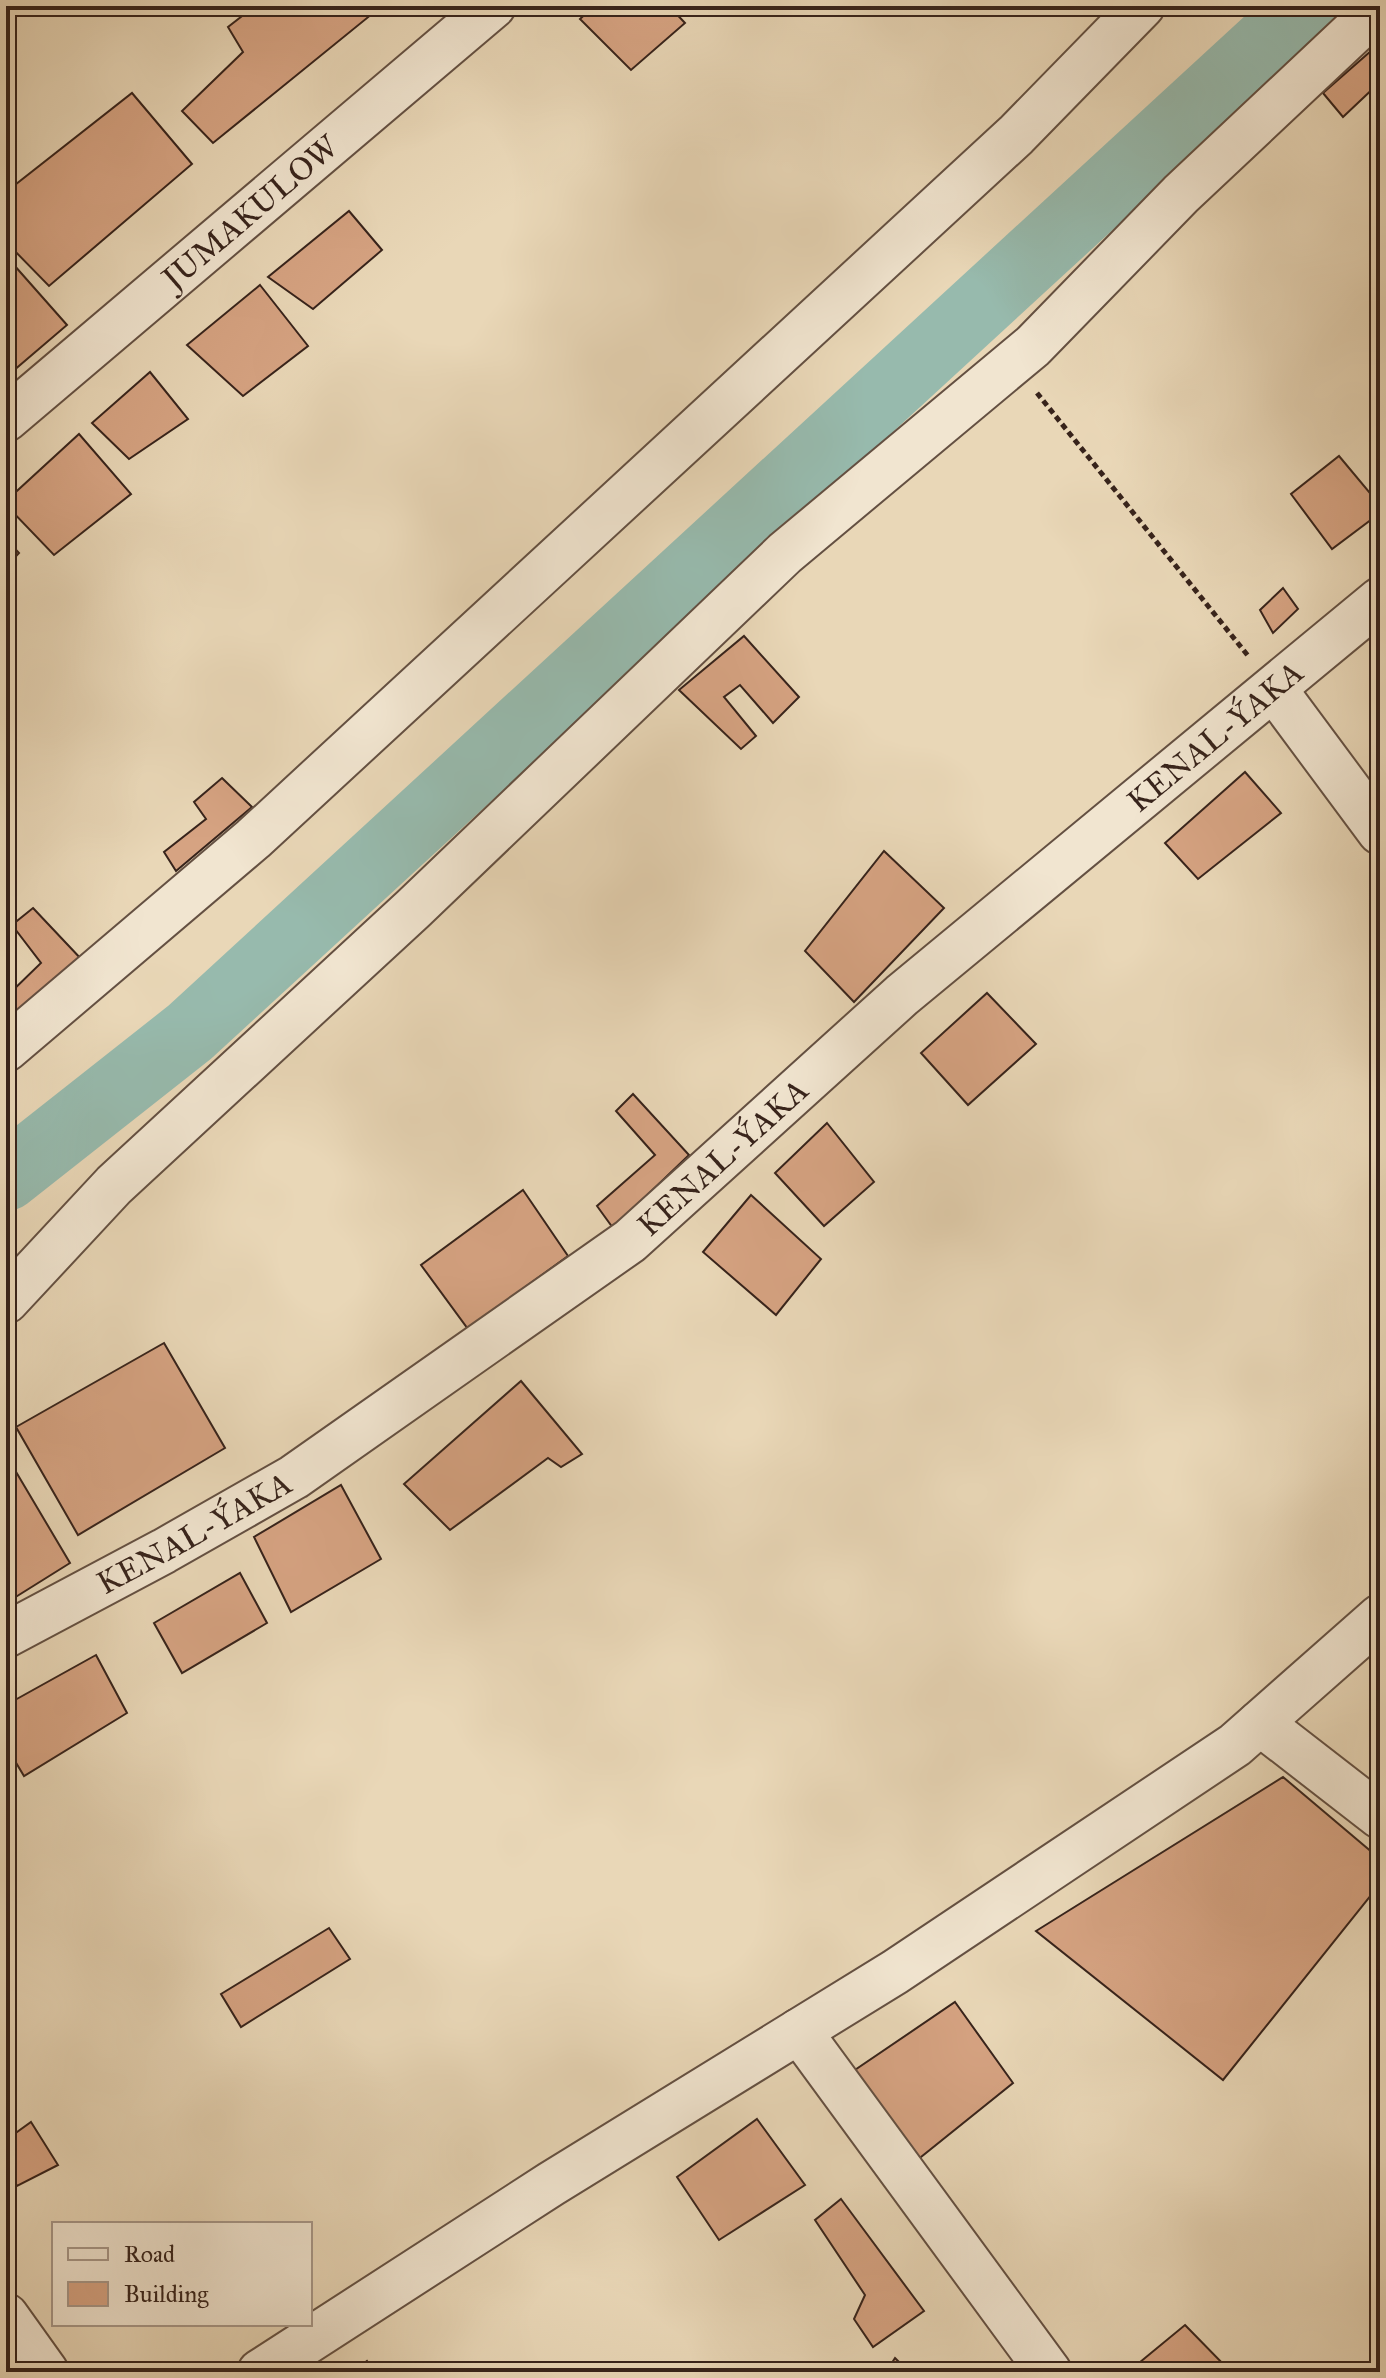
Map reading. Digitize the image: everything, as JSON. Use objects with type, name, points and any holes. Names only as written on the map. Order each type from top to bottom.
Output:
[{"type":"street","name":"JUMAKULOW","points":[[6,419],[493,6]]},
{"type":"street","points":[[6,1049],[276,818],[1016,135],[1142,6]]},
{"type":"street","points":[[6,1301],[114,1185],[413,909],[785,553],[1033,346],[1181,194],[1380,7]]},
{"type":"street","name":"KENAL-ÝAKA","points":[[6,1635],[294,1477],[630,1241],[902,995],[1380,600]]},
{"type":"street","points":[[1274,689],[1380,832]]},
{"type":"street","points":[[260,2372],[538,2193],[895,1972],[1235,1745],[1380,1617]]},
{"type":"street","points":[[1260,1723],[1380,1816]]},
{"type":"street","points":[[799,2031],[1049,2372]]},
{"type":"street","points":[[6,2316],[46,2372]]},
{"type":"path","points":[[1013,363],[1274,689]]},
{"type":"building","points":[[255,6],[365,6],[372,14],[213,143],[182,111],[243,52],[228,27]]},
{"type":"building","points":[[594,6],[669,6],[685,23],[631,70],[580,19]]},
{"type":"building","points":[[1380,43],[1380,82],[1343,117],[1323,93]]},
{"type":"building","points":[[132,93],[192,164],[49,286],[6,242],[6,192]]},
{"type":"building","points":[[349,211],[382,250],[313,309],[268,277]]},
{"type":"building","points":[[6,256],[67,325],[6,377]]},
{"type":"building","points":[[260,285],[308,346],[243,396],[187,345]]},
{"type":"building","points":[[150,372],[188,419],[129,459],[92,423]]},
{"type":"building","points":[[79,434],[131,494],[54,555],[6,505],[6,501]]},
{"type":"building","points":[[1339,456],[1380,505],[1380,513],[1332,549],[1291,494]]},
{"type":"building","points":[[6,539],[19,553],[6,567]]},
{"type":"building","points":[[1283,588],[1298,609],[1273,633],[1260,610]]},
{"type":"building","points":[[744,636],[799,697],[773,723],[740,685],[724,697],[756,736],[741,749],[679,690]]},
{"type":"building","points":[[1245,772],[1281,813],[1198,879],[1165,843]]},
{"type":"building","points":[[222,778],[252,807],[176,871],[164,852],[206,819],[194,802]]},
{"type":"building","points":[[884,851],[944,908],[854,1002],[805,951]]},
{"type":"building","points":[[33,908],[83,961],[6,1023],[6,997],[41,963],[12,925]]},
{"type":"building","points":[[987,993],[1036,1044],[968,1105],[921,1053]]},
{"type":"building","points":[[633,1094],[689,1155],[613,1228],[597,1206],[655,1155],[616,1111]]},
{"type":"building","points":[[827,1123],[874,1182],[824,1226],[775,1173]]},
{"type":"building","points":[[523,1190],[568,1256],[468,1329],[421,1265]]},
{"type":"building","points":[[751,1195],[821,1259],[776,1315],[703,1252]]},
{"type":"building","points":[[164,1343],[225,1448],[78,1535],[16,1427]]},
{"type":"building","points":[[521,1381],[582,1454],[561,1467],[548,1458],[450,1530],[404,1484]]},
{"type":"building","points":[[9,1460],[70,1563],[6,1603],[6,1462]]},
{"type":"building","points":[[341,1485],[381,1559],[291,1612],[254,1537]]},
{"type":"building","points":[[240,1573],[267,1623],[182,1673],[154,1623]]},
{"type":"building","points":[[96,1655],[127,1713],[24,1776],[6,1746],[6,1705]]},
{"type":"building","points":[[1283,1777],[1380,1859],[1380,1884],[1223,2080],[1036,1931]]},
{"type":"building","points":[[329,1928],[350,1959],[241,2027],[221,1994]]},
{"type":"building","points":[[955,2002],[1013,2083],[911,2165],[849,2074]]},
{"type":"building","points":[[757,2119],[805,2185],[719,2240],[677,2177]]},
{"type":"building","points":[[31,2122],[58,2165],[17,2186],[6,2165],[6,2140]]},
{"type":"building","points":[[841,2199],[924,2311],[873,2347],[854,2319],[865,2295],[815,2220]]},
{"type":"building","points":[[1185,2325],[1231,2372],[1128,2372]]},
{"type":"building","points":[[895,2358],[909,2372],[886,2372]]},
{"type":"building","points":[[367,2361],[375,2372],[353,2372]]},
{"type":"waterway","points":[[6,1177],[190,1032],[1306,6]]}]
